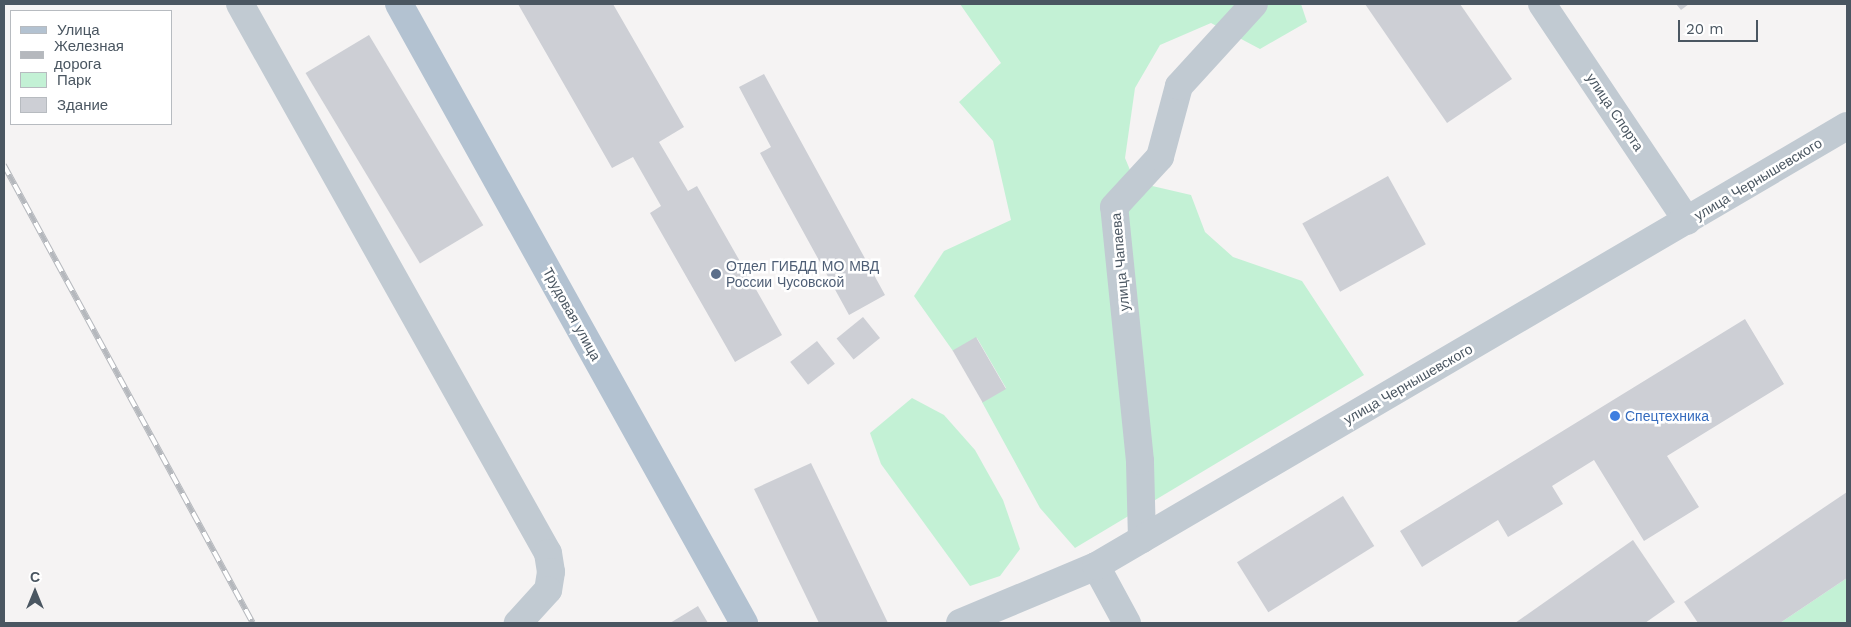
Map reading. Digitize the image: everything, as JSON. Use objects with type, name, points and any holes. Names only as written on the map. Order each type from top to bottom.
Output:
[{"type":"main road","name":"Трудовая улица","points":[[399,4],[744,623]]},
{"type":"street","points":[[240,4],[548,553],[551,572],[548,590],[518,623]]},
{"type":"street","name":"улица Чапаева","points":[[1142,539],[1140,461],[1114,207],[1160,157],[1179,86],[1254,4]]},
{"type":"street","name":"улица Спорта","points":[[1542,4],[1687,221]]},
{"type":"street","name":"улица Чернышевского","points":[[960,623],[1096,566],[1847,126]]},
{"type":"street","points":[[1096,566],[1127,623]]},
{"type":"green space","points":[[960,4],[1301,4],[1307,22],[1260,49],[1211,23],[1160,45],[1135,88],[1125,158],[1135,182],[1191,195],[1205,232],[1233,257],[1302,281],[1364,375],[1075,548],[1040,508],[982,402],[1006,388],[977,338],[953,351],[914,296],[944,251],[1011,220],[993,141],[959,102],[1001,63]]},
{"type":"green space","points":[[912,398],[944,415],[975,450],[1003,500],[1020,549],[1000,576],[970,586],[881,464],[870,433]]},
{"type":"green space","points":[[1847,578],[1847,623],[1780,623]]},
{"type":"building","points":[[518,4],[613,4],[684,127],[659,142],[688,191],[697,186],[782,335],[735,362],[650,213],[661,206],[633,157],[612,168]]},
{"type":"building","points":[[1365,4],[1460,4],[1512,79],[1447,123]]},
{"type":"building","points":[[1676,4],[1689,4],[1681,10]]},
{"type":"building","points":[[369,35],[483,225],[420,263],[306,73]]},
{"type":"building","points":[[764,74],[885,295],[849,315],[760,153],[771,147],[739,87]]},
{"type":"building","points":[[1388,176],[1426,244],[1340,292],[1302,224]]},
{"type":"building","points":[[863,317],[880,338],[854,359],[837,338]]},
{"type":"building","points":[[1745,319],[1784,384],[1667,456],[1699,507],[1644,541],[1594,460],[1552,486],[1563,504],[1508,537],[1498,520],[1422,567],[1400,531]]},
{"type":"building","points":[[976,337],[1006,389],[983,402],[953,350]]},
{"type":"building","points":[[817,341],[835,364],[808,385],[790,362]]},
{"type":"building","points":[[811,463],[888,623],[819,623],[754,489]]},
{"type":"building","points":[[1847,492],[1847,578],[1780,623],[1698,623],[1684,602]]},
{"type":"building","points":[[1343,496],[1374,546],[1268,612],[1237,562]]},
{"type":"building","points":[[1633,540],[1675,602],[1645,623],[1515,623]]},
{"type":"building","points":[[698,606],[708,623],[670,623]]},
{"type":"railway","points":[[4,165],[253,623]]},
{"type":"place","name":"Отдел ГИБДД МО МВД России Чусовской","points":[[716,274]]},
{"type":"place","name":"Спецтехника","points":[[1615,416]]}]
